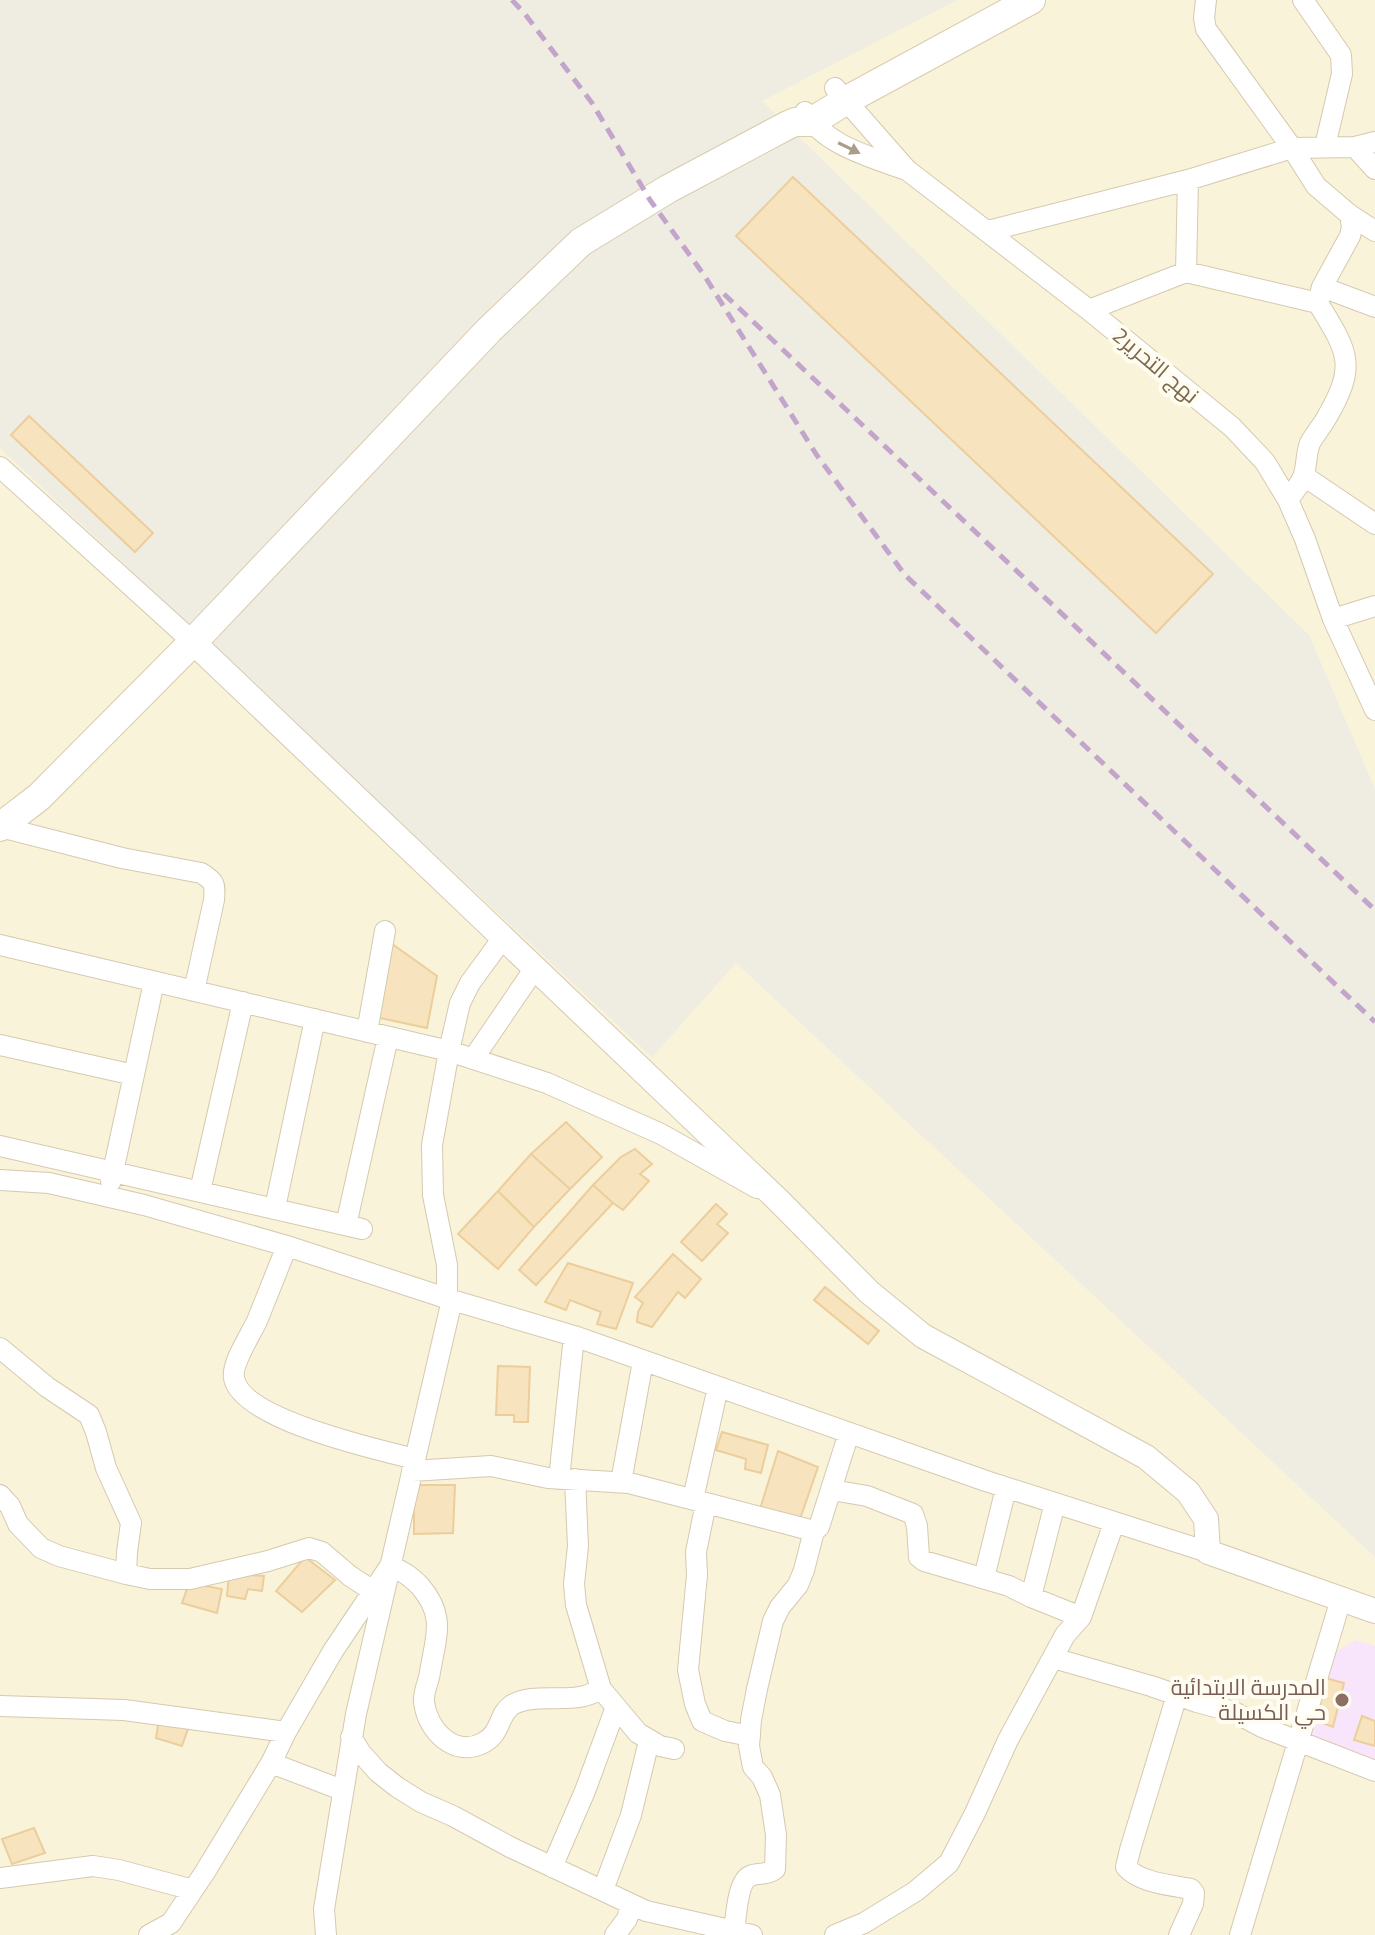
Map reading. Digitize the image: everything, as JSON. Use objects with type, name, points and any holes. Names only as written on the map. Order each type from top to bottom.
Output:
[{"type":"main road","points":[[955,33],[996,0]]},
{"type":"main road","points":[[0,827],[39,797],[193,642],[525,294],[581,242],[668,189],[955,33],[1031,0]]},
{"type":"street","points":[[1206,0],[1206,29],[1316,186],[1350,215],[1375,231]]},
{"type":"street","points":[[1303,0],[1341,55],[1342,74],[1325,146]]},
{"type":"street","name":"نهج التحرير2","points":[[840,95],[907,170],[1089,310],[1232,427],[1265,462],[1288,500],[1333,619],[1375,710]]},
{"type":"street","name":"نهج التحرير2","points":[[799,119],[844,147],[907,170]]},
{"type":"street","points":[[988,231],[1188,180],[1292,148],[1365,144],[1375,169]]},
{"type":"street","points":[[1186,272],[1188,180]]},
{"type":"street","points":[[1320,295],[1350,236],[1350,215]]},
{"type":"street","points":[[1089,310],[1186,272],[1375,307]]},
{"type":"street","points":[[1288,500],[1304,476],[1310,443],[1345,381],[1347,361],[1320,295]]},
{"type":"street","points":[[0,467],[193,642],[778,1200],[869,1292],[923,1336],[1146,1457],[1188,1492],[1206,1519],[1208,1552]]},
{"type":"street","points":[[1304,476],[1375,524]]},
{"type":"street","points":[[1333,619],[1375,606]]},
{"type":"street","points":[[0,827],[77,848],[201,873],[210,879],[215,885],[214,900],[194,991]]},
{"type":"street","points":[[367,1032],[385,931]]},
{"type":"street","points":[[323,1930],[351,1737],[449,1299],[447,1265],[433,1195],[431,1168],[432,1145],[449,1051],[460,1003],[486,958],[503,938]]},
{"type":"street","points":[[0,945],[449,1051],[547,1083],[661,1134],[778,1200]]},
{"type":"street","points":[[473,1059],[535,968]]},
{"type":"street","points":[[107,1197],[154,982]]},
{"type":"street","points":[[200,1191],[243,1002]]},
{"type":"street","points":[[275,1208],[315,1019]]},
{"type":"street","points":[[0,1146],[354,1227],[388,1037]]},
{"type":"street","points":[[0,1045],[134,1075]]},
{"type":"street","points":[[0,1180],[49,1183],[163,1210],[287,1246],[574,1336],[1006,1488],[1208,1552],[1375,1611]]},
{"type":"street","points":[[287,1246],[233,1373],[234,1380],[251,1401],[265,1411],[414,1465],[491,1466],[548,1478],[621,1482],[814,1531]]},
{"type":"street","points":[[574,1336],[567,1479],[578,1546],[574,1584],[576,1605],[601,1689],[638,1733],[660,1746],[674,1749]]},
{"type":"street","points":[[0,1348],[47,1387],[89,1415],[106,1468],[131,1523],[126,1574]]},
{"type":"street","points":[[621,1482],[643,1361]]},
{"type":"street","points":[[718,1387],[700,1501],[688,1670],[702,1721],[725,1731],[750,1736]]},
{"type":"street","points":[[351,1737],[378,1772],[421,1802],[631,1905],[743,1934],[739,1900],[744,1881],[754,1875],[769,1874],[775,1869],[776,1858],[770,1795],[762,1777],[753,1767],[749,1746],[757,1689],[773,1621],[798,1585],[849,1433]]},
{"type":"street","points":[[984,1578],[1006,1488]]},
{"type":"street","points":[[832,1490],[867,1496],[913,1514],[919,1557],[924,1561],[1009,1586],[1081,1617]]},
{"type":"street","points":[[0,1495],[10,1506],[18,1524],[41,1548],[126,1574],[150,1579],[190,1579],[309,1548],[322,1552],[373,1591]]},
{"type":"street","points":[[1031,1597],[1055,1503]]},
{"type":"street","points":[[835,1935],[864,1923],[916,1891],[949,1863],[1008,1740],[1065,1635],[1081,1617],[1114,1523]]},
{"type":"street","points":[[149,1935],[168,1929],[271,1763],[333,1651],[390,1566]]},
{"type":"street","points":[[390,1566],[412,1577],[430,1597],[436,1613],[434,1652],[424,1701],[432,1727],[444,1741],[460,1748],[481,1744],[496,1734],[511,1705],[544,1698],[584,1697],[601,1689]]},
{"type":"street","points":[[1240,1935],[1341,1599]]},
{"type":"street","points":[[1053,1658],[1234,1712],[1262,1727],[1375,1771]]},
{"type":"street","points":[[1177,1695],[1126,1867],[1140,1877],[1191,1889],[1194,1893],[1193,1904],[1179,1935]]},
{"type":"street","points":[[0,1706],[124,1710],[286,1732]]},
{"type":"street","points":[[552,1867],[585,1791],[616,1707]]},
{"type":"street","points":[[603,1890],[631,1815],[649,1741]]},
{"type":"street","points":[[271,1763],[342,1790]]},
{"type":"street","points":[[0,1878],[93,1866],[193,1890]]},
{"type":"street","points":[[615,1935],[627,1919],[631,1905]]},
{"type":"shaded area","points":[[0,0],[1375,0],[1375,1935],[0,1935]]},
{"type":"shaded area","points":[[0,0],[957,0],[762,101],[1309,635],[1375,789],[1375,1557],[736,963],[652,1057],[0,448]]},
{"type":"shaded area","name":"المدرسة الابتدائية حي الكسيلة","points":[[1356,1640],[1375,1646],[1375,1763],[1297,1738],[1320,1661]]},
{"type":"building","points":[[793,177],[1213,574],[1156,633],[736,236]]},
{"type":"building","points":[[29,416],[153,533],[135,552],[11,435]]},
{"type":"building","points":[[388,941],[437,976],[427,1028],[375,1017]]},
{"type":"building","points":[[566,1122],[602,1157],[570,1189],[531,1154]]},
{"type":"building","points":[[635,1149],[652,1164],[640,1174],[649,1181],[623,1210],[593,1185],[621,1157]]},
{"type":"building","points":[[531,1154],[570,1189],[534,1227],[498,1191]]},
{"type":"building","points":[[593,1185],[613,1203],[536,1285],[519,1270]]},
{"type":"building","points":[[498,1191],[534,1227],[498,1269],[458,1234]]},
{"type":"building","points":[[716,1204],[727,1214],[717,1224],[728,1233],[702,1261],[681,1242]]},
{"type":"building","points":[[673,1254],[701,1279],[685,1298],[678,1292],[652,1327],[637,1322],[643,1303],[635,1297]]},
{"type":"building","points":[[568,1263],[633,1283],[616,1329],[597,1324],[601,1312],[570,1300],[566,1310],[545,1302]]},
{"type":"building","points":[[825,1287],[879,1331],[868,1344],[814,1300]]},
{"type":"building","points":[[498,1366],[530,1367],[528,1422],[514,1422],[514,1415],[496,1415]]},
{"type":"building","points":[[722,1432],[768,1445],[761,1473],[745,1469],[746,1459],[716,1450]]},
{"type":"building","points":[[778,1451],[818,1467],[799,1522],[760,1509]]},
{"type":"building","points":[[420,1485],[455,1485],[453,1533],[414,1534],[414,1497]]},
{"type":"building","points":[[305,1557],[335,1580],[302,1612],[276,1591]]},
{"type":"building","points":[[229,1574],[264,1576],[262,1591],[248,1589],[245,1599],[227,1596]]},
{"type":"building","points":[[189,1583],[222,1589],[217,1613],[182,1603]]},
{"type":"building","points":[[1321,1677],[1344,1683],[1333,1727],[1309,1718]]},
{"type":"building","points":[[1362,1716],[1375,1721],[1375,1746],[1354,1740]]},
{"type":"building","points":[[159,1719],[190,1723],[182,1746],[156,1738]]},
{"type":"building","points":[[34,1828],[45,1853],[12,1864],[2,1839]]},
{"type":"railway","points":[[512,0],[592,103],[650,200],[704,275],[816,454],[905,575],[1375,1022]]},
{"type":"railway","points":[[724,294],[1375,910]]},
{"type":"place","name":"المدرسة الابتدائية حي الكسيلة","points":[[1342,1700]]}]
